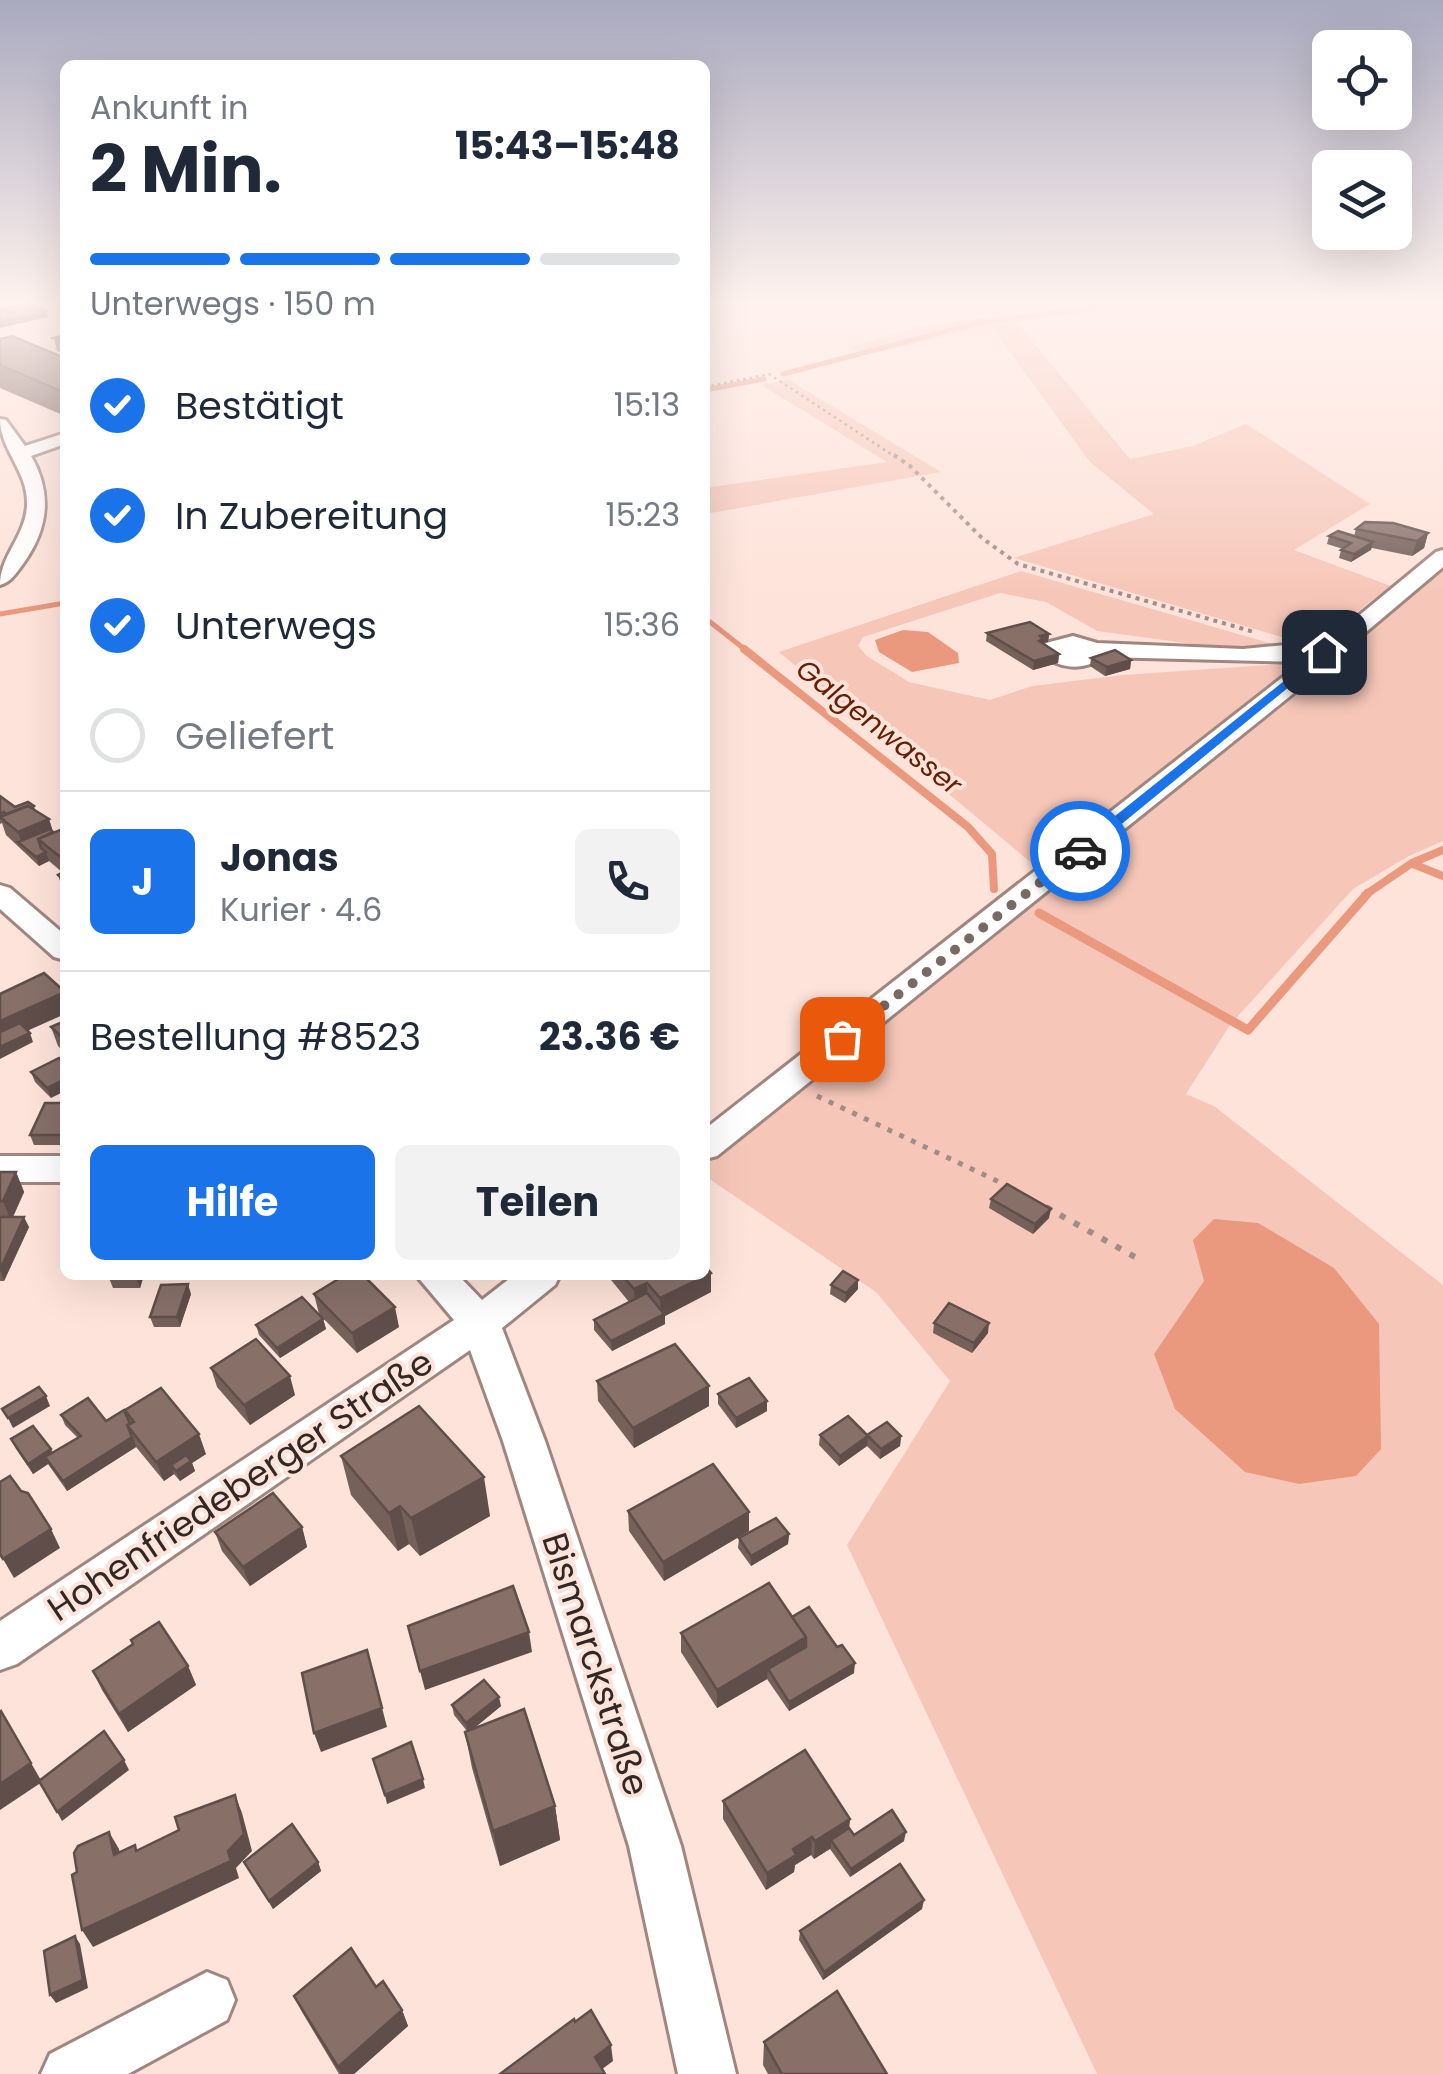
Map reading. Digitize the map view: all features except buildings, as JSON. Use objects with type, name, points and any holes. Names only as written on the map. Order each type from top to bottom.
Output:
[{"type":"street","points":[[0,425],[20,454],[38,496],[38,520],[27,548],[0,579]]},
{"type":"street","points":[[20,454],[60,440]]},
{"type":"street","points":[[710,1142],[1443,556]]},
{"type":"street","points":[[1092,650],[1243,656],[1286,652],[1318,658]]},
{"type":"street","points":[[0,894],[60,947]]},
{"type":"street","points":[[0,1170],[60,1169]]},
{"type":"street","name":"Bismarckstraße","points":[[440,1280],[480,1323],[524,1441],[655,1846],[707,2074]]},
{"type":"street","name":"Hohenfriedeberger Straße","points":[[0,1648],[480,1323],[535,1280]]},
{"type":"street","points":[[70,2074],[207,2000]]},
{"type":"path","points":[[809,400],[910,466],[982,538],[1018,564],[1267,636]]},
{"type":"path","points":[[787,1082],[1020,1192]]},
{"type":"path","points":[[1037,1202],[1135,1257]]},
{"type":"shaded area","points":[[785,400],[822,400],[941,472],[710,513],[710,487],[887,462]]},
{"type":"shaded area","points":[[1045,400],[1081,400],[1130,459],[1193,446],[1246,424],[1370,504],[1294,550],[1391,586],[1312,646],[1014,558],[1154,514],[1090,462]]},
{"type":"shaded area","points":[[1443,567],[1443,841],[1353,889],[1230,1025],[1186,1094],[1214,1106],[1443,1285],[1443,2074],[1097,2074],[847,1545],[950,1381],[876,1292],[710,1179],[710,1160],[1018,916]]},
{"type":"shaded area","points":[[1021,571],[1283,647],[1229,649],[1097,631],[1046,602],[1000,593],[863,637],[858,646],[909,682],[990,700],[1032,686],[1123,675],[1299,663],[1041,871],[779,652]]},
{"type":"shaded area","points":[[903,630],[928,632],[958,653],[959,663],[912,672],[879,652],[875,640]]},
{"type":"shaded area","points":[[1214,1219],[1258,1223],[1334,1268],[1379,1324],[1381,1449],[1356,1476],[1299,1484],[1245,1472],[1175,1409],[1154,1354],[1204,1281],[1193,1240]]},
{"type":"waterway","name":"Galgenwasser","points":[[0,614],[60,604]]},
{"type":"waterway","name":"Galgenwasser","points":[[710,622],[747,651]]},
{"type":"waterway","name":"Galgenwasser","points":[[744,649],[968,827],[992,854],[994,889]]},
{"type":"waterway","name":"Galgenwasser","points":[[1365,895],[1412,863],[1443,850]]},
{"type":"waterway","name":"Galgenwasser","points":[[1413,864],[1443,876]]},
{"type":"waterway","name":"Galgenwasser","points":[[1039,913],[1248,1030],[1368,893]]},
{"type":"way so far","points":[[842,1039],[1080,851]]},
{"type":"route","points":[[1080,851],[1280,692],[1324,652]]}]
